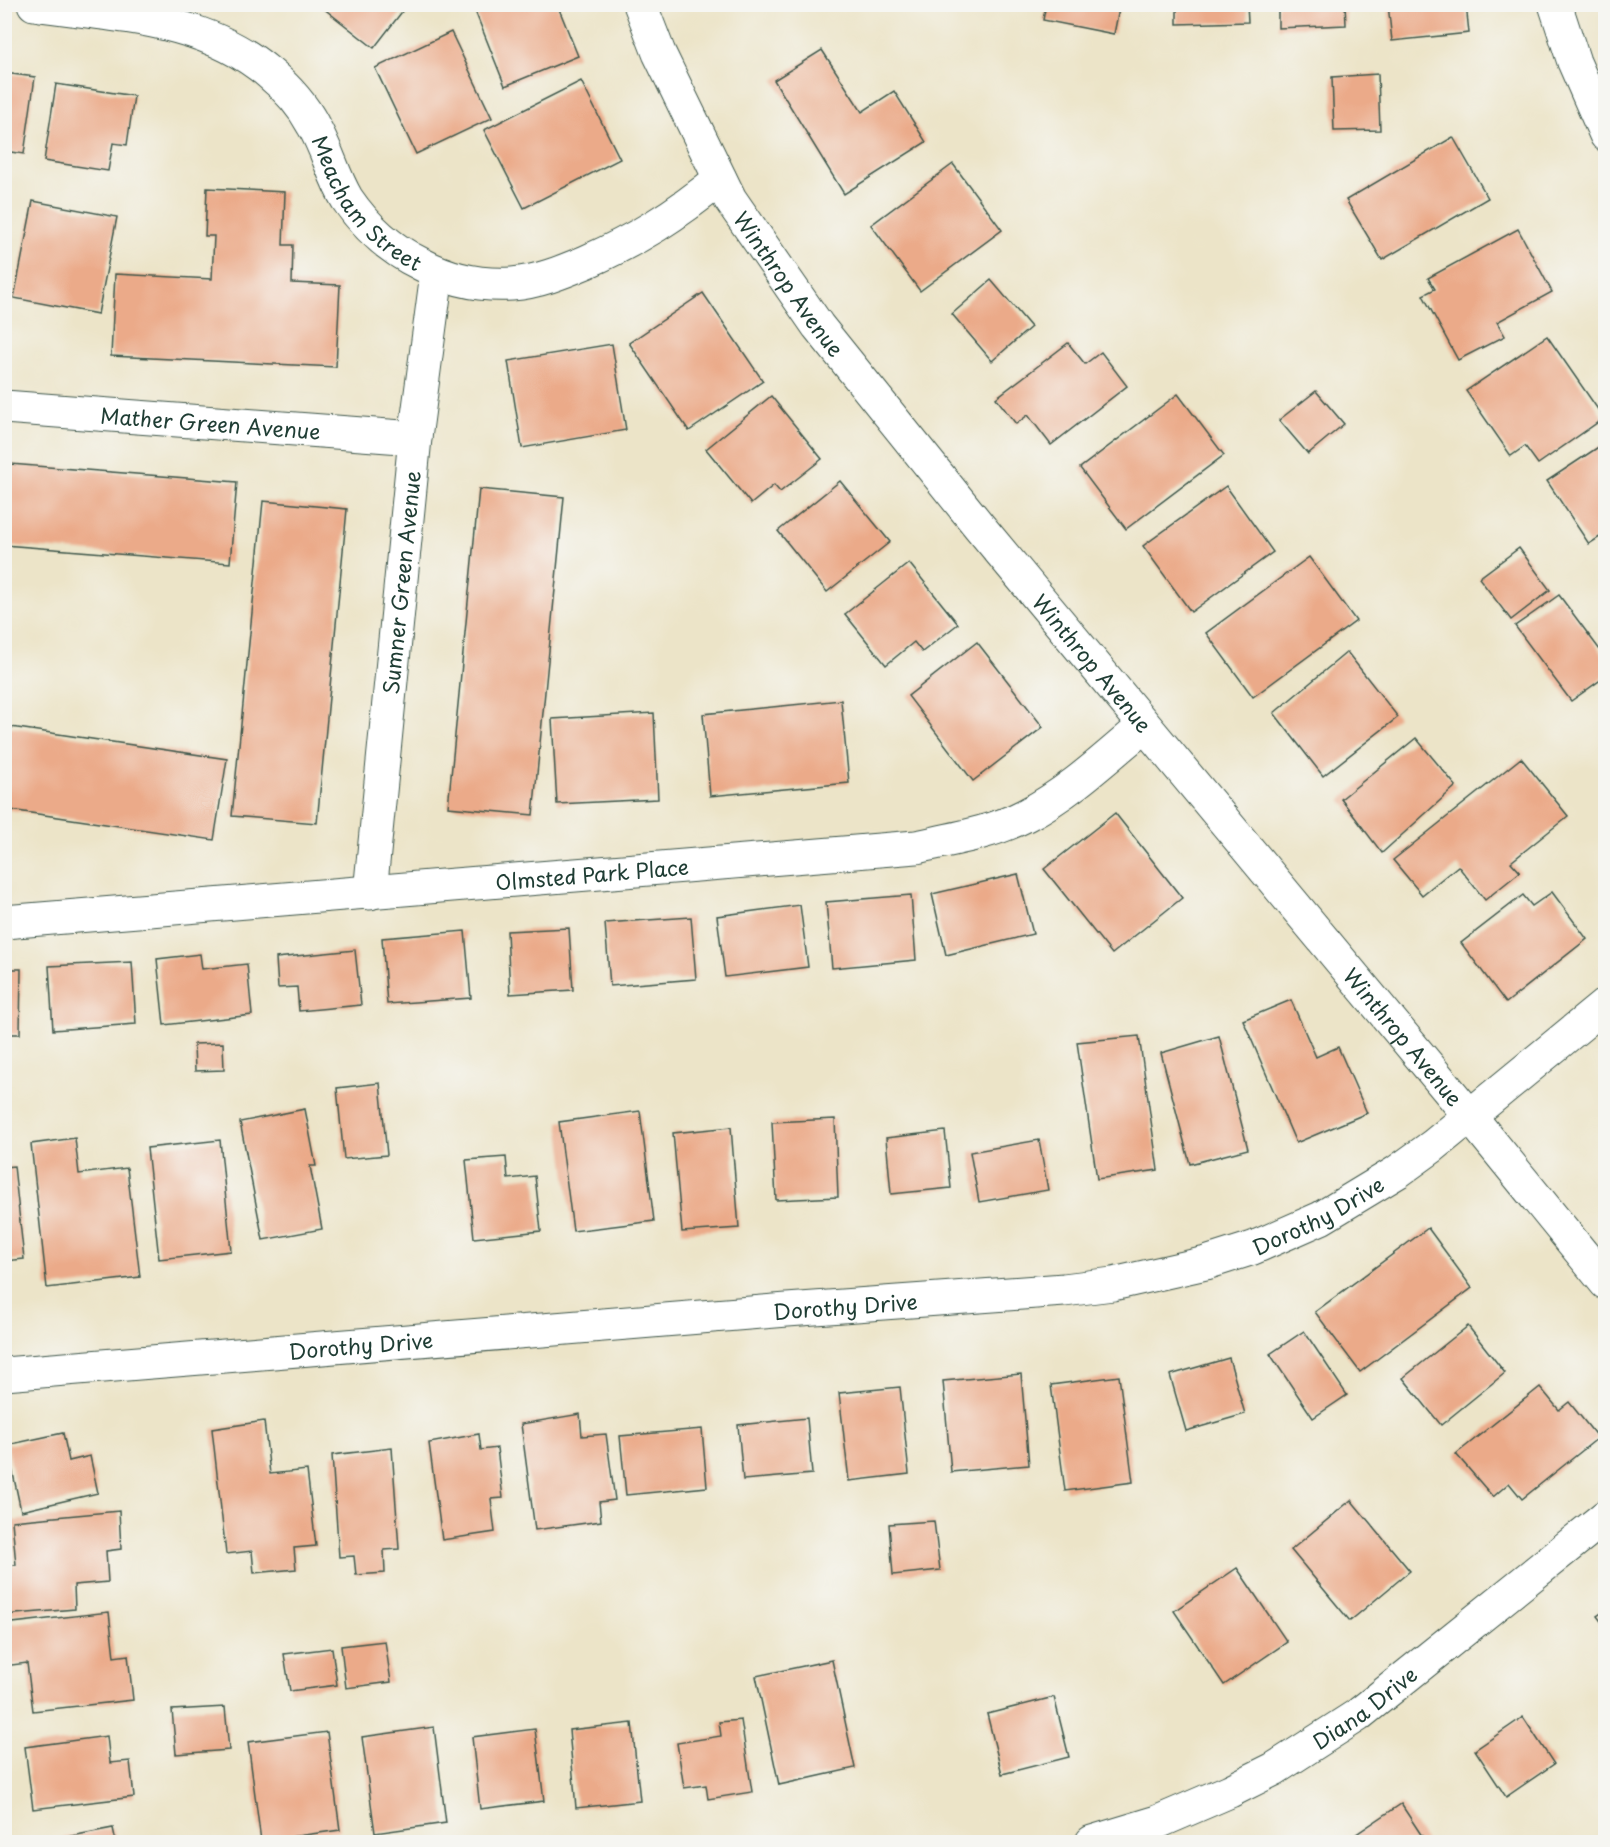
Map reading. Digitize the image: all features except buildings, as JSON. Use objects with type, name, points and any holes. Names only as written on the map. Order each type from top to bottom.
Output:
[{"type":"street","name":"Meacham Street","points":[[34,4],[167,23],[193,30],[225,43],[269,73],[301,106],[314,125],[346,197],[368,227],[399,253],[437,273],[473,283],[513,284],[553,276],[625,245],[683,209],[720,179]]},
{"type":"street","name":"Winthrop Avenue","points":[[640,4],[659,53],[730,199],[818,326],[979,526],[1469,1115],[1605,1283]]},
{"type":"street","points":[[1555,4],[1574,62],[1605,135]]},
{"type":"street","name":"Sumner Green Avenue","points":[[370,893],[416,438],[437,273]]},
{"type":"street","name":"Mather Green Avenue","points":[[4,407],[416,438]]},
{"type":"street","name":"Olmsted Park Place","points":[[4,922],[916,848],[980,833],[1026,815],[1067,788],[1144,726]]},
{"type":"street","name":"Dorothy Drive","points":[[4,1374],[787,1310],[1064,1290],[1113,1284],[1206,1263],[1253,1248],[1321,1218],[1397,1172],[1605,1004]]},
{"type":"street","name":"Diana Drive","points":[[1092,1842],[1158,1822],[1230,1791],[1283,1763],[1358,1715],[1605,1516]]}]
